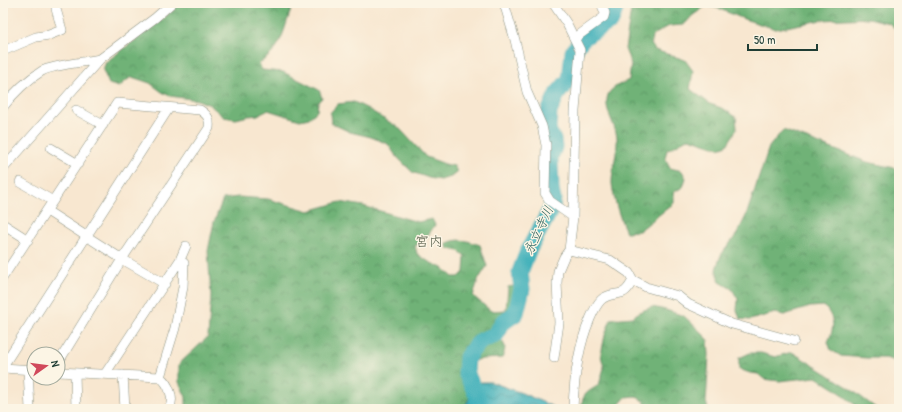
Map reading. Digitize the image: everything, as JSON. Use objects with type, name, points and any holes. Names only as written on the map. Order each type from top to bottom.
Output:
[{"type":"street","points":[[3,169],[100,59],[155,18],[172,3]]},
{"type":"street","points":[[504,3],[515,40],[527,92],[542,126],[546,145],[544,187],[546,198],[573,217]]},
{"type":"street","points":[[553,3],[558,9],[577,43],[573,217],[569,250],[558,271],[557,283],[559,323],[554,358]]},
{"type":"street","points":[[577,43],[604,17],[605,13],[601,3]]},
{"type":"street","points":[[3,51],[36,37],[49,35],[62,30],[56,9]]},
{"type":"street","points":[[3,107],[24,85],[43,71],[100,59]]},
{"type":"street","points":[[3,277],[117,103],[200,110],[207,115],[210,122],[209,128],[122,259],[66,349]]},
{"type":"street","points":[[26,369],[3,367],[168,108]]},
{"type":"street","points":[[76,110],[103,125]]},
{"type":"street","points":[[51,148],[78,164]]},
{"type":"street","points":[[20,182],[53,200]]},
{"type":"street","points":[[47,211],[122,259],[165,284]]},
{"type":"street","points":[[3,224],[28,240]]},
{"type":"street","points":[[105,374],[165,284],[180,260],[186,246]]},
{"type":"street","points":[[569,250],[610,260],[629,273],[633,280],[646,287],[678,296],[688,304],[732,324],[794,342]]},
{"type":"street","points":[[160,377],[175,328],[183,287],[184,263],[180,260]]},
{"type":"street","points":[[573,409],[576,366],[585,331],[596,307],[601,299],[611,294],[622,293],[628,289],[633,280]]},
{"type":"street","points":[[66,372],[160,377],[165,381],[172,398],[169,409]]},
{"type":"street","points":[[75,372],[76,409]]},
{"type":"street","points":[[123,375],[125,409]]},
{"type":"street","points":[[30,409],[31,386]]},
{"type":"green space","points":[[181,3],[294,3],[277,46],[272,54],[259,64],[262,70],[283,72],[319,90],[322,98],[318,102],[317,111],[309,118],[300,120],[268,110],[259,115],[236,119],[224,117],[210,105],[198,100],[170,96],[150,83],[132,77],[119,87],[109,84],[103,70],[106,62],[157,24]]},
{"type":"green space","points":[[632,3],[899,3],[899,32],[889,23],[869,18],[821,20],[776,29],[744,19],[717,8],[706,6],[692,16],[684,25],[669,26],[652,36],[651,44],[655,50],[685,60],[693,71],[690,89],[710,104],[724,109],[736,117],[737,129],[727,145],[719,148],[689,138],[667,150],[665,157],[670,168],[682,171],[686,178],[683,187],[674,192],[674,203],[639,231],[626,232],[617,208],[612,183],[617,149],[617,137],[607,108],[607,99],[612,89],[629,80],[631,64],[625,49]]},
{"type":"green space","points":[[354,102],[399,128],[426,157],[454,166],[457,172],[451,177],[440,180],[412,172],[396,156],[388,144],[371,137],[350,132],[331,123],[330,113],[338,104]]},
{"type":"green space","points":[[783,130],[867,162],[899,169],[899,363],[886,358],[841,356],[831,350],[828,342],[833,323],[824,306],[810,307],[784,315],[775,313],[750,320],[740,319],[737,310],[738,299],[732,289],[720,282],[716,269],[721,255],[737,234],[746,216],[769,147]]},
{"type":"green space","points":[[238,197],[268,199],[309,211],[340,202],[363,206],[418,222],[432,219],[435,225],[426,238],[415,246],[417,254],[429,262],[443,268],[453,277],[459,277],[464,272],[465,256],[459,251],[449,249],[446,244],[459,240],[480,245],[487,266],[478,280],[473,296],[491,311],[506,310],[508,287],[514,286],[517,294],[514,312],[494,328],[497,337],[505,347],[502,358],[470,361],[462,372],[469,386],[471,395],[466,404],[458,409],[186,409],[186,397],[179,382],[179,364],[208,337],[211,296],[208,251],[214,222],[223,199]]},
{"type":"green space","points":[[652,307],[684,316],[708,339],[709,355],[706,402],[708,409],[645,409],[645,402],[635,396],[626,397],[615,409],[581,409],[584,396],[599,385],[604,368],[601,355],[605,335],[611,319],[633,317],[639,312]]},
{"type":"green space","points":[[792,352],[848,387],[877,409],[860,409],[837,390],[816,377],[779,381],[764,379],[758,374],[739,369],[739,358],[750,353],[761,353],[775,357]]},
{"type":"water","points":[[481,382],[491,382],[522,393],[558,409],[458,409],[466,404],[471,395],[469,386]]},
{"type":"waterway","name":"永立寺川","points":[[484,409],[466,373],[467,357],[482,340],[496,335],[502,323],[516,313],[522,289],[520,272],[528,251],[552,207],[553,198],[551,189],[550,157],[554,147],[553,140],[548,130],[549,112],[557,94],[570,79],[573,52],[581,40],[611,21],[617,3]]},
{"type":"district","name":"宮内","points":[[429,241]]}]
